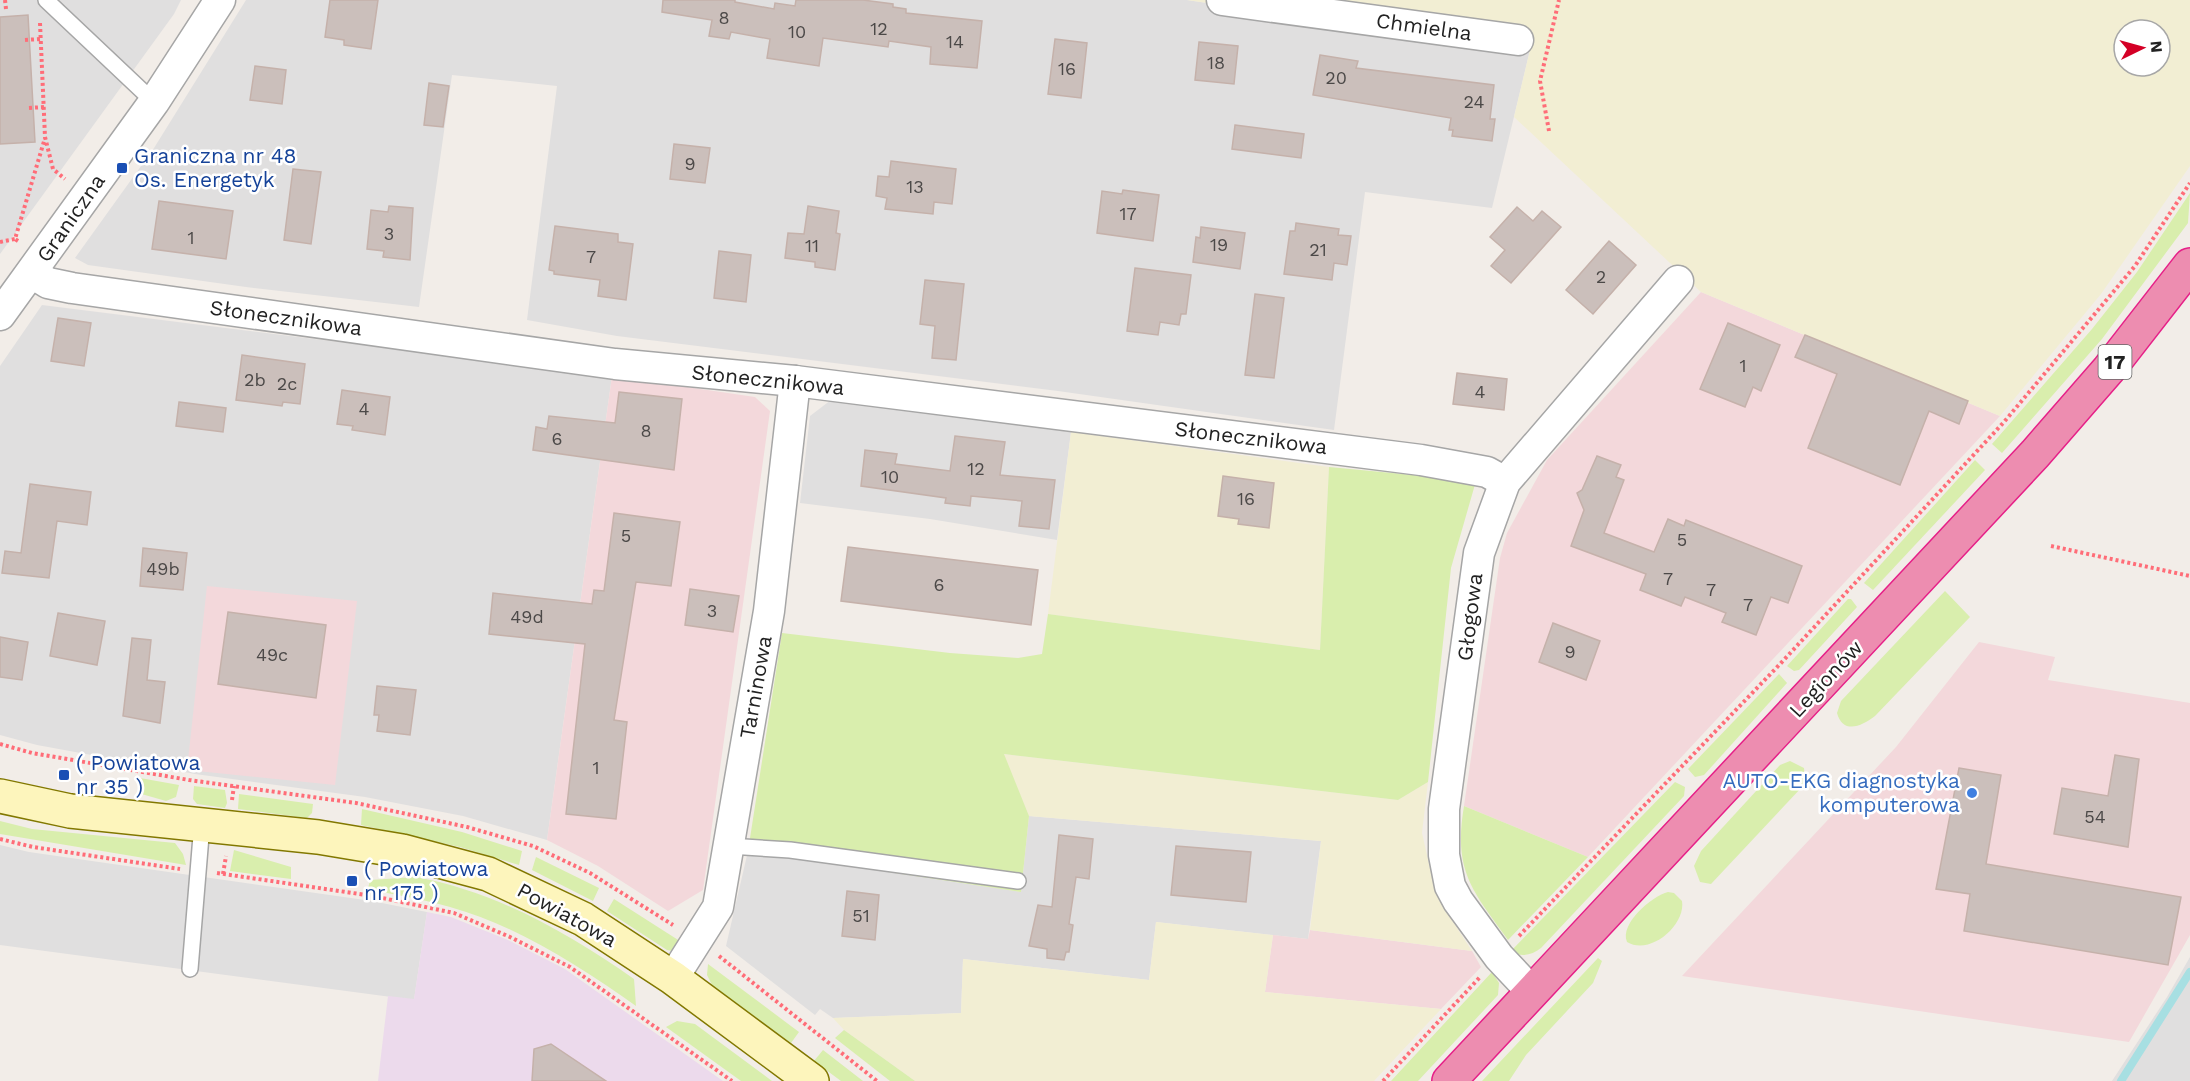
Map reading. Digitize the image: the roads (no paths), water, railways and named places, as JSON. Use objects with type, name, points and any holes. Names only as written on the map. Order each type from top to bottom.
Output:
[{"type":"highway","name":"Legionów","points":[[1449,1081],[2035,454],[2109,369],[2190,266]]},
{"type":"street","name":"Graniczna","points":[[0,315],[153,102],[220,0]]},
{"type":"street","name":"Chmielna","points":[[1222,0],[1518,40]]},
{"type":"street","name":"Słonecznikowa","points":[[32,273],[48,282],[83,290],[615,364],[795,381],[1421,460],[1487,472],[1505,482]]},
{"type":"street","name":"Głogowa","points":[[1532,993],[1499,957],[1458,901],[1450,886],[1443,839],[1475,572],[1484,533],[1505,482],[1678,281]]},
{"type":"street","name":"Tarninowa","points":[[673,978],[718,907],[769,611],[795,381]]},
{"type":"street","name":"Powiatowa","points":[[0,796],[70,810],[318,837],[402,851],[488,874],[583,919],[673,978],[812,1081]]},
{"type":"lane","points":[[46,0],[153,102]]},
{"type":"lane","points":[[190,969],[202,824]]},
{"type":"lane","points":[[729,846],[790,850],[1018,881]]},
{"type":"waterway","points":[[2121,1081],[2190,972]]},
{"type":"place","name":"Graniczna nr 48 Os. Energetyk","points":[[122,168]]},
{"type":"place","name":"( Powiatowa nr 35 )","points":[[64,775]]},
{"type":"place","name":"AUTO-EKG diagnostyka komputerowa","points":[[1972,793]]},
{"type":"place","name":"( Powiatowa nr 175 )","points":[[352,881]]}]
